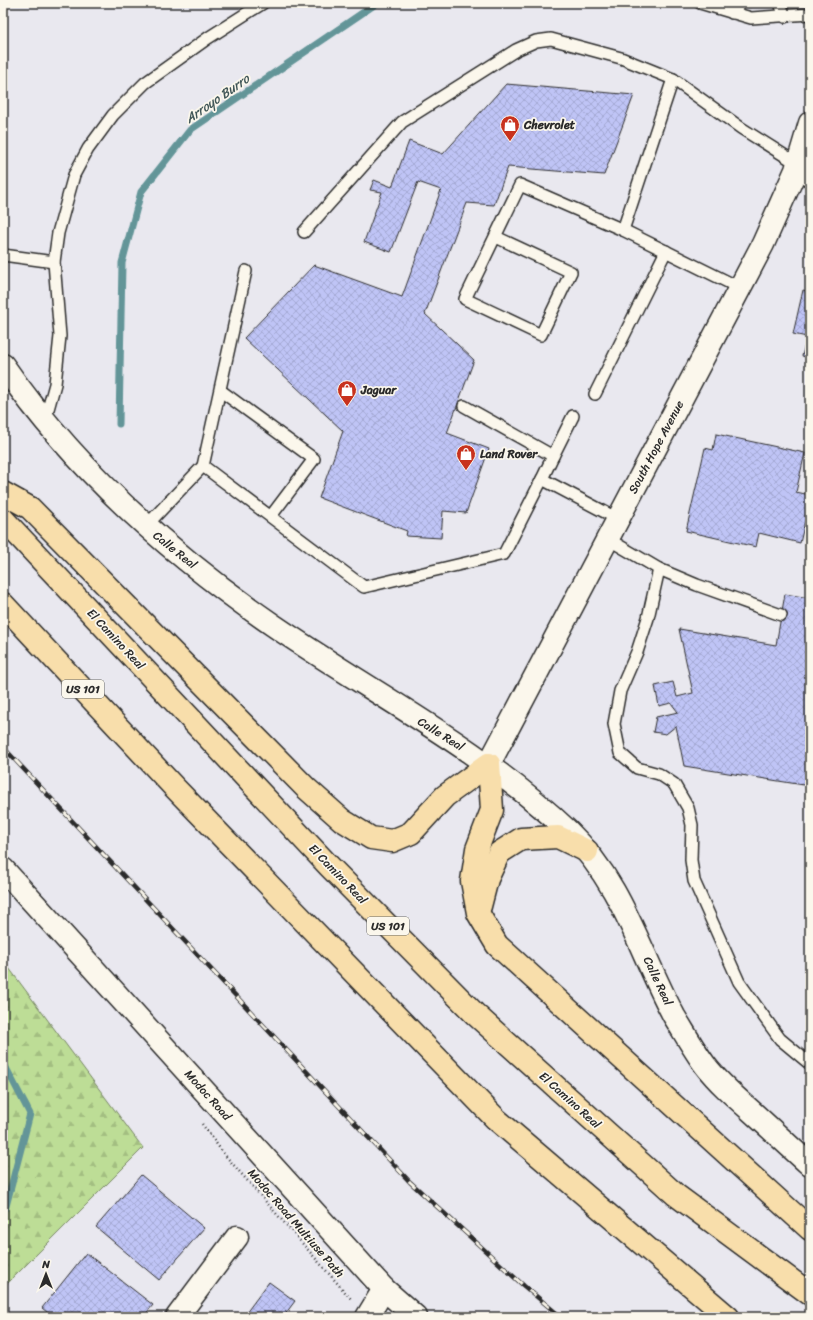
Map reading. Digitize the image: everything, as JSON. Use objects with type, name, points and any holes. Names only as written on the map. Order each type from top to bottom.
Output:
[{"type":"highway","points":[[3,493],[30,508],[306,788],[342,820],[371,838],[392,841],[411,833],[445,796],[489,764]]},
{"type":"highway","name":"El Camino Real","points":[[3,519],[329,866],[475,1014],[676,1195],[810,1294]]},
{"type":"highway","name":"US 101","points":[[5,608],[180,793],[496,1119],[728,1317]]},
{"type":"highway","points":[[489,764],[492,810],[477,849],[472,881],[478,913],[496,945],[810,1229]]},
{"type":"highway","points":[[478,913],[487,880],[499,854],[520,839],[558,837],[587,851]]},
{"type":"street","name":"South Hope Avenue","points":[[489,764],[763,244],[804,170],[810,123]]},
{"type":"street","name":"Calle Real","points":[[3,365],[20,390],[45,420],[101,483],[146,526],[207,576],[273,625],[489,764],[568,830],[587,851],[612,885],[675,1016],[704,1064],[723,1086],[810,1165]]},
{"type":"street","name":"Modoc Road","points":[[3,869],[384,1289],[416,1317]]},
{"type":"street","points":[[177,1317],[237,1237]]},
{"type":"street","points":[[361,1310],[384,1289]]},
{"type":"lane","points":[[45,420],[55,384],[60,336],[54,262],[58,233],[74,174],[88,148],[113,115],[145,83],[208,38],[263,3]]},
{"type":"lane","points":[[700,3],[751,18],[785,17],[810,14]]},
{"type":"lane","points":[[732,13],[740,3]]},
{"type":"lane","points":[[780,3],[785,17]]},
{"type":"lane","points":[[304,232],[402,122],[516,50],[536,41],[551,39],[621,58],[673,79],[741,128],[804,170]]},
{"type":"lane","points":[[623,230],[673,79]]},
{"type":"lane","points":[[496,237],[571,272],[541,334],[466,298],[520,184],[623,230],[740,288]]},
{"type":"lane","points":[[595,394],[666,251]]},
{"type":"lane","points":[[3,255],[54,262]]},
{"type":"lane","points":[[146,526],[203,466],[221,391],[246,271]]},
{"type":"lane","points":[[221,391],[314,458],[271,516]]},
{"type":"lane","points":[[464,406],[553,456]]},
{"type":"lane","points":[[203,466],[364,587],[504,554],[573,416]]},
{"type":"lane","points":[[542,479],[618,519]]},
{"type":"lane","points":[[608,539],[659,569],[697,585],[781,615]]},
{"type":"lane","points":[[659,569],[646,625],[637,652],[620,691],[614,724],[620,752],[637,768],[659,774],[674,784],[688,808],[692,824],[691,860],[694,881],[739,982],[780,1039],[810,1064]]},
{"type":"path","name":"Modoc Road Multiuse Path","points":[[224,1154],[361,1310]]},
{"type":"green space","points":[[3,960],[143,1148],[3,1288]]},
{"type":"building","points":[[747,3],[772,3],[772,4],[748,7]]},
{"type":"building","points":[[506,84],[634,95],[604,175],[508,167],[494,205],[467,203],[425,314],[474,360],[447,433],[489,449],[466,513],[443,511],[441,538],[406,536],[407,531],[319,498],[343,431],[244,338],[314,265],[402,297],[441,190],[418,182],[391,252],[364,242],[382,192],[370,190],[374,180],[392,187],[409,141],[443,154]]},
{"type":"building","points":[[803,290],[810,292],[810,358],[802,356],[807,337],[793,334]]},
{"type":"building","points":[[716,434],[805,453],[796,492],[810,495],[810,500],[800,543],[759,533],[756,547],[686,531],[705,448],[713,450]]},
{"type":"building","points":[[785,594],[810,598],[810,786],[684,766],[676,726],[666,734],[653,732],[656,717],[678,712],[671,703],[659,706],[655,686],[673,682],[677,697],[693,693],[679,629],[776,645]]},
{"type":"building","points":[[141,1175],[204,1228],[159,1280],[96,1227]]},
{"type":"building","points":[[86,1253],[153,1305],[143,1317],[53,1317],[42,1308]]},
{"type":"building","points":[[269,1282],[295,1301],[286,1313],[290,1317],[243,1317]]},
{"type":"waterway","name":"Arroyo Burro","points":[[119,424],[122,263],[141,192],[190,130],[377,3]]},
{"type":"waterway","name":"Arroyo Burro","points":[[3,1062],[30,1114],[6,1206],[3,1211]]},
{"type":"railway","points":[[3,747],[410,1182],[524,1286],[561,1317]]},
{"type":"place","name":"Chevrolet","points":[[510,142]]},
{"type":"place","name":"Jaguar","points":[[347,407]]},
{"type":"place","name":"Land Rover","points":[[466,471]]}]
